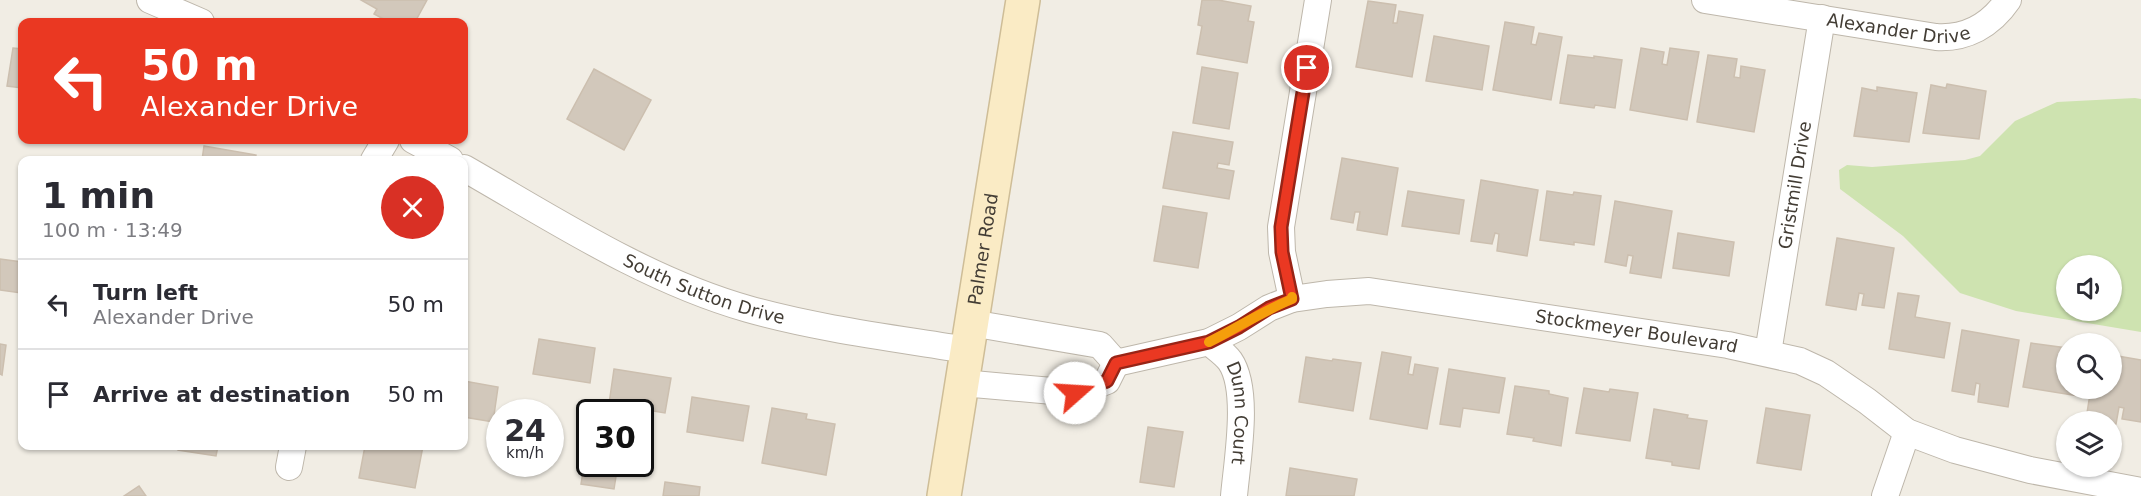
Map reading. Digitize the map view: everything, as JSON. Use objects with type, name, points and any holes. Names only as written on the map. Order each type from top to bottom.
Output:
[{"type":"street","points":[[150,0],[192,18]]},
{"type":"street","name":"Palmer Road","points":[[944,496],[1023,0]]},
{"type":"street","points":[[1292,299],[1282,252],[1281,227],[1318,0]]},
{"type":"street","name":"Alexander Drive","points":[[1705,0],[1953,38],[1976,30],[1995,17],[2008,0]]},
{"type":"street","name":"Gristmill Drive","points":[[1768,353],[1822,18]]},
{"type":"street","points":[[420,144],[443,156]]},
{"type":"street","name":"South Sutton Drive","points":[[468,170],[618,255],[706,294],[748,309],[802,322],[969,337]]},
{"type":"street","name":"Stockmeyer Boulevard","points":[[1116,363],[1209,342],[1269,308],[1292,299],[1369,291],[1630,329],[1768,353],[1800,361],[1826,373],[1907,432],[1955,450],[2030,470],[2141,491]]},
{"type":"street","points":[[962,383],[1075,393],[1107,381],[1116,363],[1100,345],[969,337]]},
{"type":"street","name":"Dunn Court","points":[[1209,342],[1230,360],[1237,376],[1241,411],[1234,496]]},
{"type":"street","points":[[1886,496],[1907,432]]},
{"type":"green space","points":[[2141,99],[2141,332],[2076,321],[2122,321],[2122,255],[2056,255],[2056,318],[2016,311],[1960,293],[1903,236],[1840,189],[1839,170],[1847,165],[1872,167],[1965,160],[1980,156],[2015,121],[2057,102]]},
{"type":"building","points":[[361,0],[427,0],[417,18],[382,18],[374,14],[377,9]]},
{"type":"building","points":[[1202,0],[1218,0],[1251,6],[1248,21],[1254,22],[1247,63],[1197,54],[1202,26],[1198,25]]},
{"type":"building","points":[[1368,1],[1396,5],[1393,23],[1397,23],[1399,11],[1423,15],[1412,77],[1356,67]]},
{"type":"building","points":[[1505,22],[1534,27],[1531,44],[1536,45],[1539,33],[1562,37],[1551,100],[1493,90]]},
{"type":"building","points":[[1434,36],[1489,46],[1482,90],[1426,81]]},
{"type":"building","points":[[13,48],[18,49],[18,87],[7,86]]},
{"type":"building","points":[[1641,48],[1664,52],[1662,64],[1667,65],[1670,48],[1699,52],[1687,120],[1630,110]]},
{"type":"building","points":[[1568,55],[1622,60],[1615,108],[1595,105],[1594,108],[1560,103]]},
{"type":"building","points":[[1708,55],[1737,59],[1734,77],[1740,78],[1741,66],[1765,70],[1754,132],[1697,122]]},
{"type":"building","points":[[1202,67],[1238,73],[1229,129],[1193,123]]},
{"type":"building","points":[[594,69],[651,100],[624,150],[567,119]]},
{"type":"building","points":[[1947,84],[1986,91],[1979,139],[1923,133],[1931,85],[1946,88]]},
{"type":"building","points":[[1877,87],[1917,93],[1909,142],[1854,136],[1862,88],[1877,91]]},
{"type":"building","points":[[1173,132],[1233,142],[1229,165],[1218,163],[1217,168],[1234,171],[1229,199],[1163,188]]},
{"type":"building","points":[[204,146],[256,155],[256,156],[203,156]]},
{"type":"building","points":[[1342,158],[1398,168],[1387,235],[1357,230],[1360,212],[1355,212],[1353,223],[1331,219]]},
{"type":"building","points":[[1481,180],[1538,190],[1527,256],[1497,251],[1499,234],[1495,233],[1492,244],[1471,241]]},
{"type":"building","points":[[1408,191],[1464,200],[1459,234],[1402,226]]},
{"type":"building","points":[[1547,191],[1601,196],[1594,245],[1574,242],[1574,245],[1540,240]]},
{"type":"building","points":[[1615,201],[1672,211],[1661,278],[1630,273],[1633,256],[1628,255],[1626,266],[1605,262]]},
{"type":"building","points":[[1163,206],[1207,213],[1198,268],[1154,261]]},
{"type":"building","points":[[1678,233],[1734,242],[1729,276],[1673,268]]},
{"type":"building","points":[[1837,238],[1894,248],[1884,308],[1862,305],[1864,294],[1859,293],[1856,310],[1826,305]]},
{"type":"building","points":[[0,259],[18,261],[18,293],[0,290]]},
{"type":"building","points":[[1898,293],[1919,296],[1915,317],[1950,323],[1944,358],[1889,349]]},
{"type":"building","points":[[1962,330],[2019,340],[2008,407],[1978,402],[1980,384],[1976,383],[1974,395],[1952,391]]},
{"type":"building","points":[[539,339],[595,348],[590,383],[533,374]]},
{"type":"building","points":[[2031,343],[2056,346],[2056,392],[2023,387]]},
{"type":"building","points":[[0,344],[6,345],[2,375],[0,374]]},
{"type":"building","points":[[1382,352],[1411,357],[1408,374],[1413,375],[1415,364],[1438,368],[1427,429],[1370,419]]},
{"type":"building","points":[[1306,357],[1361,363],[1353,411],[1299,402]]},
{"type":"building","points":[[2122,357],[2141,360],[2141,422],[2122,419],[2124,408],[2119,407],[2118,411],[2087,411],[2089,399],[2122,399]]},
{"type":"building","points":[[614,369],[671,378],[665,413],[654,411],[654,399],[610,399]]},
{"type":"building","points":[[1449,369],[1505,378],[1499,413],[1463,408],[1460,427],[1440,424]]},
{"type":"building","points":[[468,382],[498,387],[496,399],[486,399],[486,421],[468,418]]},
{"type":"building","points":[[1515,386],[1549,391],[1549,394],[1568,398],[1561,446],[1533,441],[1534,438],[1507,434]]},
{"type":"building","points":[[1584,388],[1638,393],[1630,441],[1576,433]]},
{"type":"building","points":[[692,397],[749,406],[743,441],[687,432]]},
{"type":"building","points":[[772,408],[807,414],[806,419],[835,424],[826,475],[762,463]]},
{"type":"building","points":[[1766,408],[1810,415],[1801,470],[1757,463]]},
{"type":"building","points":[[1654,409],[1707,421],[1699,469],[1646,458]]},
{"type":"building","points":[[1148,427],[1183,432],[1174,487],[1140,482]]},
{"type":"building","points":[[178,450],[217,450],[216,456]]},
{"type":"building","points":[[364,450],[422,450],[415,488],[359,478]]},
{"type":"building","points":[[1290,468],[1357,479],[1354,496],[1286,496]]},
{"type":"building","points":[[582,477],[616,477],[614,489],[581,484]]},
{"type":"building","points":[[665,482],[700,487],[699,496],[663,496]]},
{"type":"building","points":[[139,486],[146,496],[124,496]]},
{"type":"slow traffic","points":[[1209,342],[1292,297]]},
{"type":"route","points":[[1075,393],[1107,381],[1116,363],[1209,342],[1269,308],[1292,299],[1282,252],[1281,227],[1307,68]]}]
